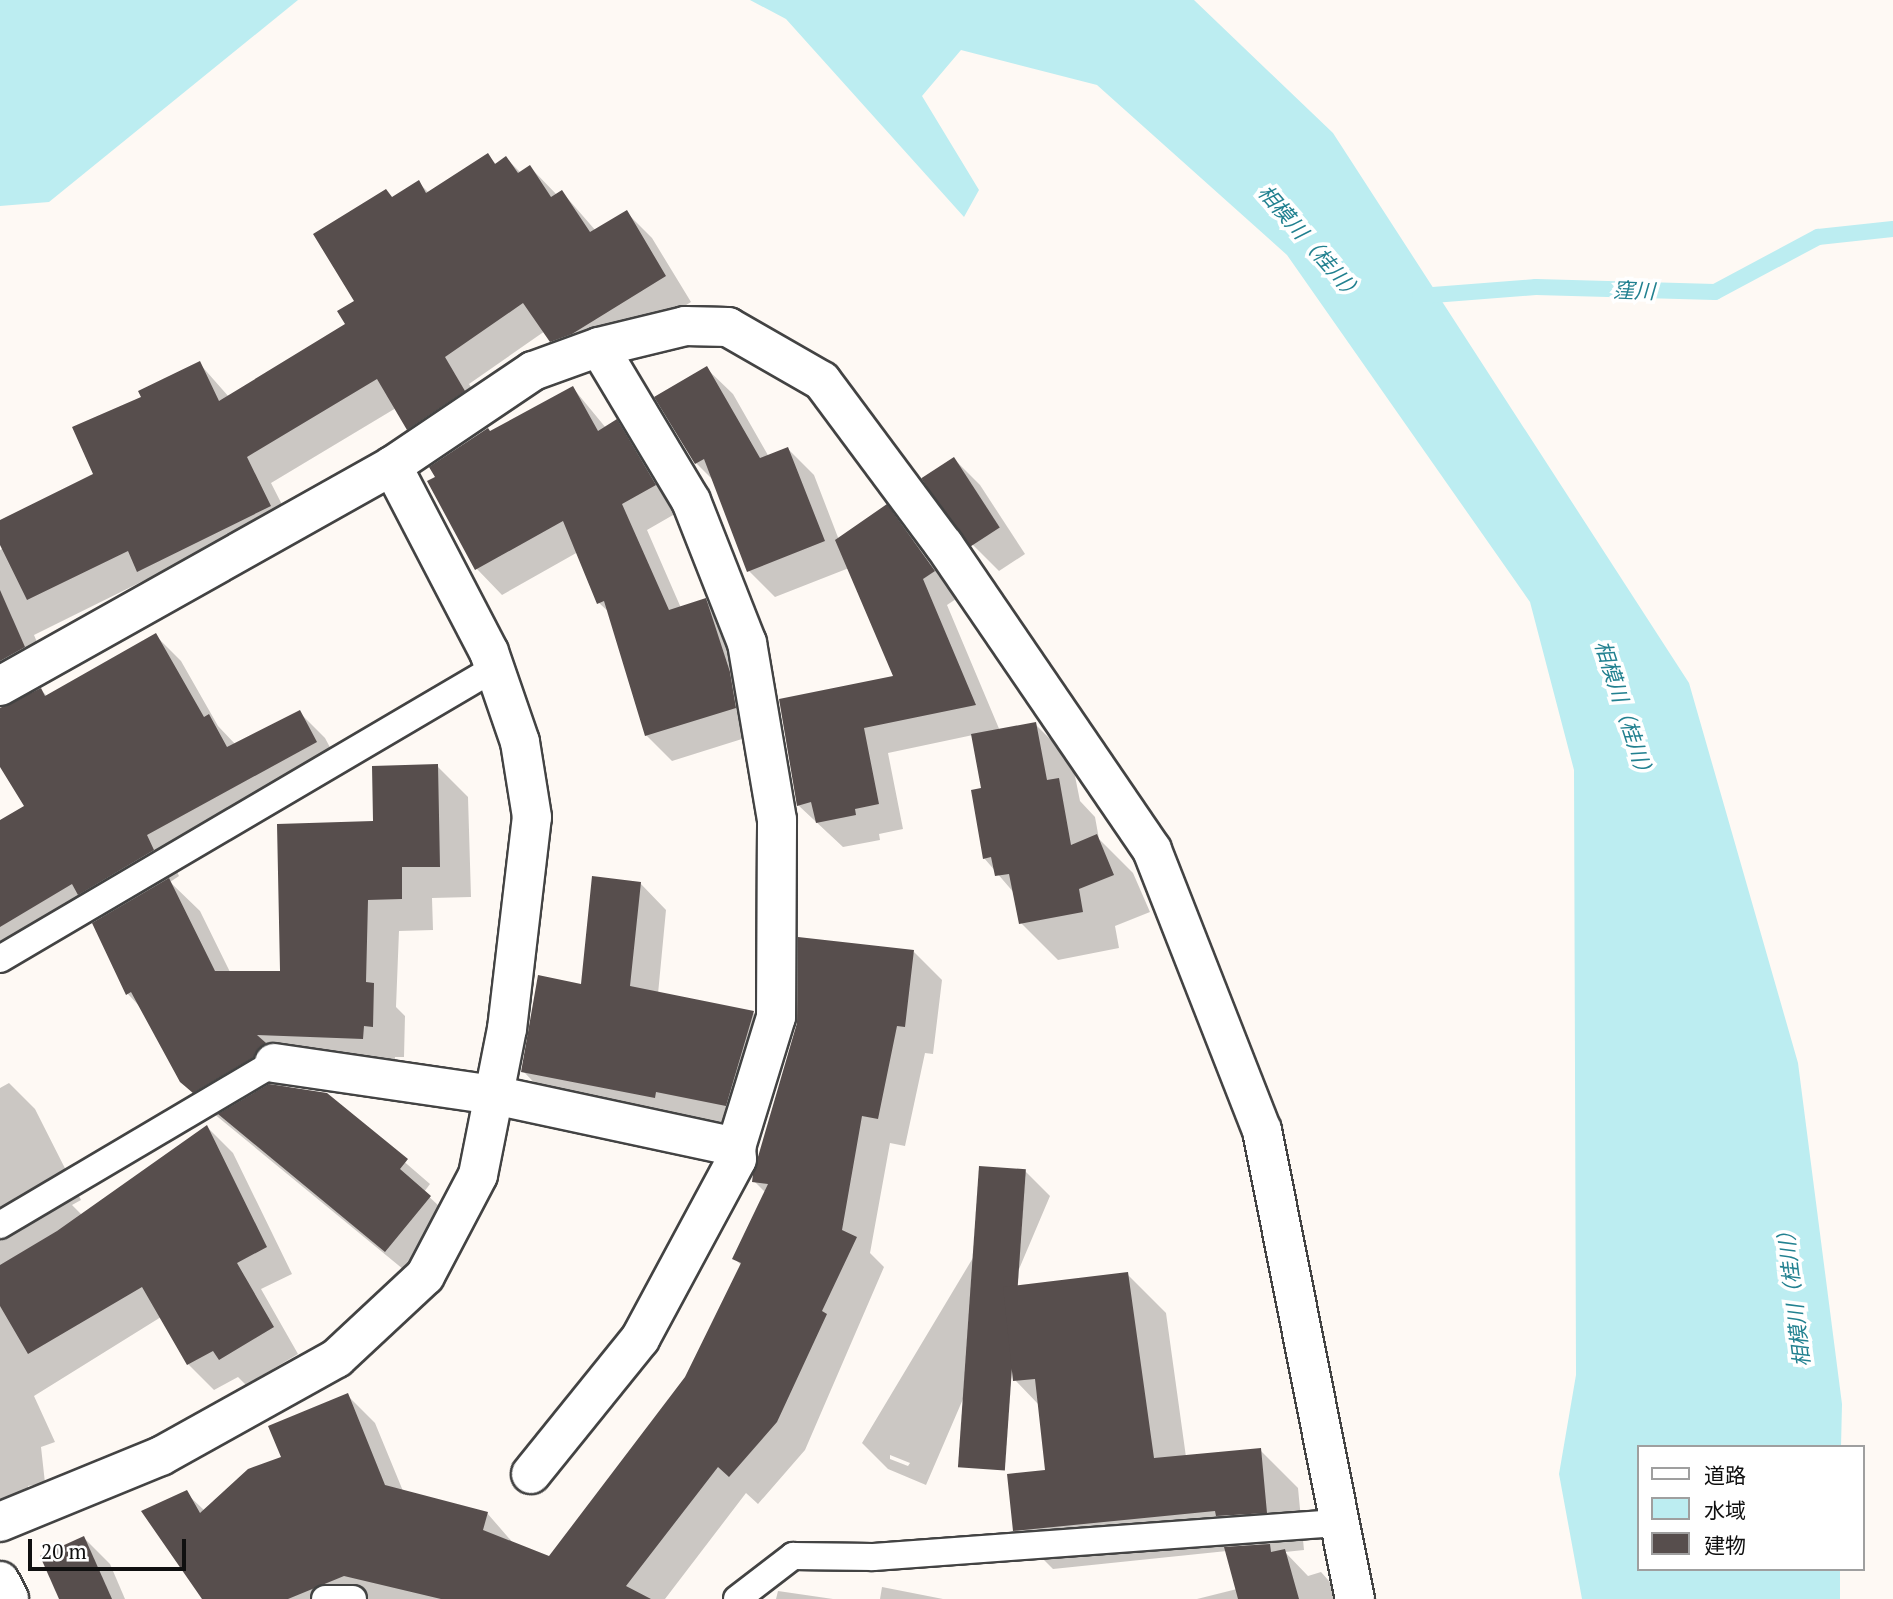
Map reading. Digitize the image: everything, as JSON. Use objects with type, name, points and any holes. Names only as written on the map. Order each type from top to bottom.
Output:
[{"type":"street","points":[[0,686],[392,466],[533,371],[599,347],[685,326],[728,327],[822,381],[944,545],[1152,850],[1262,1130],[1354,1599]]},
{"type":"street","points":[[531,1474],[640,1339],[737,1159],[736,1147],[776,1017],[778,820],[750,657],[691,501],[599,347]]},
{"type":"street","points":[[0,1522],[161,1457],[337,1358],[425,1276],[478,1175],[507,1028],[533,817],[520,742],[489,653],[392,466]]},
{"type":"street","points":[[274,1063],[494,1096],[736,1147]]},
{"type":"street","points":[[0,1581],[9,1599]]},
{"type":"lane","points":[[0,959],[494,669]]},
{"type":"lane","points":[[0,1225],[274,1063]]},
{"type":"lane","points":[[737,1599],[793,1556],[873,1557],[1341,1523]]},
{"type":"lane","points":[[325,1599],[353,1599]]},
{"type":"water","points":[[0,0],[298,0],[49,202],[0,206]]},
{"type":"water","name":"相模川（桂川）","points":[[750,0],[1194,0],[1333,133],[1689,683],[1798,1063],[1842,1404],[1841,1445],[1638,1445],[1638,1571],[1840,1571],[1840,1599],[1582,1599],[1559,1474],[1576,1375],[1574,770],[1530,602],[1287,255],[1097,85],[961,50],[922,96],[979,190],[964,217],[786,19]]},
{"type":"building","points":[[488,153],[495,164],[506,156],[518,173],[530,165],[551,197],[562,190],[590,232],[627,210],[666,276],[572,334],[550,342],[523,303],[445,357],[465,391],[407,430],[377,379],[247,457],[271,506],[137,572],[128,551],[27,600],[0,545],[0,520],[93,474],[72,427],[141,397],[138,391],[200,361],[219,401],[345,324],[337,311],[354,301],[313,234],[386,189],[392,197],[419,180],[426,193]]},
{"type":"building","points":[[707,366],[760,458],[788,447],[825,541],[747,572],[704,459],[695,464],[654,397]]},
{"type":"building","points":[[573,386],[598,431],[617,419],[656,485],[622,504],[669,610],[706,598],[730,672],[736,708],[645,736],[604,601],[597,604],[563,521],[475,570],[427,481],[435,477],[429,467],[488,428],[490,431]]},
{"type":"building","points":[[954,457],[1000,527],[967,549],[921,478]]},
{"type":"building","points":[[887,504],[935,571],[923,579],[976,705],[864,728],[879,804],[855,809],[856,815],[816,823],[811,802],[797,806],[779,699],[893,676],[835,540]]},
{"type":"building","points":[[0,590],[25,647],[0,661]]},
{"type":"building","points":[[156,633],[204,717],[209,714],[227,747],[300,710],[317,742],[147,835],[154,850],[78,895],[72,884],[0,927],[0,820],[24,806],[0,767],[0,708],[41,688],[45,696]]},
{"type":"building","points":[[1036,722],[1047,780],[1059,778],[1071,845],[1097,834],[1114,875],[1079,889],[1083,912],[1019,924],[1009,874],[995,876],[991,857],[983,859],[971,790],[981,788],[971,734]]},
{"type":"building","points":[[438,764],[440,867],[402,867],[402,899],[368,900],[366,982],[374,983],[373,1027],[364,1026],[363,1039],[257,1035],[266,1043],[254,1057],[193,1093],[180,1082],[131,992],[126,995],[92,923],[169,878],[215,971],[280,971],[277,824],[373,821],[372,766]]},
{"type":"building","points":[[592,876],[641,882],[630,986],[754,1011],[726,1106],[656,1092],[655,1098],[521,1072],[538,975],[581,984]]},
{"type":"building","points":[[798,937],[914,950],[905,1027],[897,1026],[878,1119],[862,1116],[842,1230],[857,1237],[822,1311],[827,1314],[777,1422],[729,1477],[718,1467],[626,1586],[651,1599],[441,1599],[344,1576],[288,1599],[202,1599],[141,1511],[187,1490],[200,1513],[248,1469],[281,1457],[268,1426],[348,1393],[385,1485],[488,1512],[483,1530],[549,1556],[685,1377],[741,1263],[732,1259],[768,1184],[752,1182],[753,1174],[797,1023]]},
{"type":"building","points":[[269,1084],[327,1093],[408,1159],[400,1169],[431,1196],[385,1252],[218,1114]]},
{"type":"building","points":[[207,1125],[267,1247],[237,1263],[274,1327],[219,1360],[213,1351],[187,1365],[142,1287],[28,1354],[0,1306],[0,1265],[57,1231]]},
{"type":"building","points":[[979,1166],[1026,1169],[1005,1471],[958,1467]]},
{"type":"building","points":[[1128,1272],[1154,1458],[1261,1448],[1267,1513],[1216,1516],[1215,1511],[1013,1531],[1007,1474],[1045,1470],[1035,1379],[1013,1381],[1003,1287]]},
{"type":"building","points":[[84,1536],[112,1599],[59,1599],[40,1556]]},
{"type":"building","points":[[1270,1544],[1271,1552],[1285,1549],[1299,1599],[1238,1599],[1224,1547]]},
{"type":"waterway","name":"窪川","points":[[1420,296],[1536,287],[1715,292],[1818,237],[1893,229]]}]
